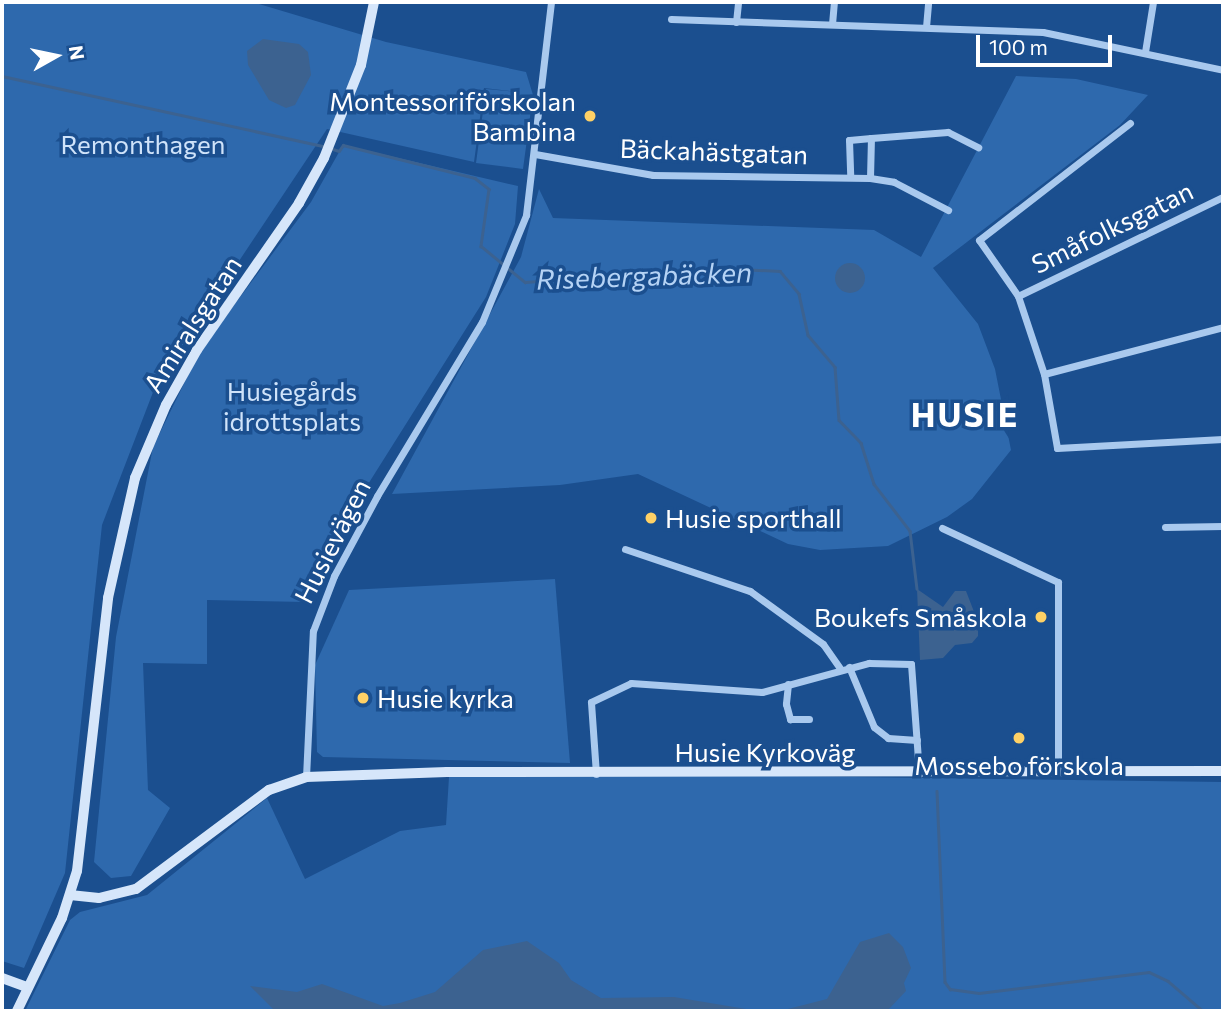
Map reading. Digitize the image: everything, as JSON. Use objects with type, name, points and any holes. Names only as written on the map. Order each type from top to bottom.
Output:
[{"type":"street","name":"Amiralsgatan","points":[[70,895],[87,808],[108,598],[135,478],[166,405],[197,350],[299,203],[324,158],[361,65],[374,2]]},
{"type":"street","name":"Husievägen","points":[[306,777],[313,631],[334,576],[501,284],[526,215],[551,2]]},
{"type":"street","points":[[736,22],[738,2]]},
{"type":"street","points":[[832,24],[834,2]]},
{"type":"street","points":[[926,27],[928,2]]},
{"type":"street","points":[[1145,52],[1153,2]]},
{"type":"street","points":[[671,19],[1043,32],[1223,70]]},
{"type":"street","name":"Småfolksgatan","points":[[1130,123],[979,240],[1018,296],[1044,374],[1057,448],[1223,439]]},
{"type":"street","points":[[850,177],[849,140],[948,132],[978,147]]},
{"type":"street","points":[[870,178],[871,138]]},
{"type":"street","name":"Bäckahästgatan","points":[[535,154],[653,175],[870,178],[894,182],[948,210]]},
{"type":"street","name":"Småfolksgatan","points":[[1018,296],[1223,197]]},
{"type":"street","points":[[1044,374],[1223,327]]},
{"type":"street","points":[[1164,527],[1223,526]]},
{"type":"street","points":[[942,528],[1058,582],[1058,771]]},
{"type":"street","points":[[625,549],[750,591],[823,643],[840,668]]},
{"type":"street","points":[[596,774],[591,702],[631,683],[762,692],[840,668],[911,664],[919,775]]},
{"type":"street","points":[[849,667],[874,727],[888,738],[917,740]]},
{"type":"street","points":[[788,684],[786,704],[790,719],[809,719]]},
{"type":"street","name":"Husie Kyrkoväg","points":[[306,777],[1223,771]]},
{"type":"street","points":[[17,1011],[70,895],[112,897],[145,885],[269,790],[306,777]]},
{"type":"street","points":[[2,978],[27,987]]},
{"type":"green space","name":"Remonthagen","points":[[2,2],[252,2],[386,42],[526,72],[533,95],[523,169],[476,163],[486,89],[518,92],[484,88],[474,162],[327,129],[155,387],[102,525],[65,873],[24,968],[2,961]]},
{"type":"green space","points":[[1016,76],[1076,79],[1148,95],[1120,125],[933,268],[978,324],[995,369],[1011,450],[972,499],[947,517],[888,546],[820,550],[788,544],[638,474],[560,485],[392,494],[521,257],[539,189],[553,218],[874,230],[921,257]]},
{"type":"green space","name":"Husiegårds idrottsplats","points":[[343,145],[518,186],[515,224],[486,297],[365,489],[306,602],[207,600],[207,664],[143,663],[148,790],[170,808],[131,876],[111,878],[94,862],[116,637],[153,447],[200,351],[311,202]]},
{"type":"green space","points":[[555,579],[570,763],[323,757],[317,752],[315,665],[349,590]]},
{"type":"green space","points":[[628,774],[1223,782],[1223,1011],[25,1011],[70,920],[80,912],[147,895],[267,798],[305,879],[400,831],[446,825],[449,777]]},
{"type":"shaded area","points":[[263,39],[299,44],[308,52],[311,75],[295,105],[286,108],[269,100],[248,65],[247,51]]},
{"type":"shaded area","points":[[850,263],[861,267],[865,278],[861,289],[850,293],[839,289],[835,278],[839,267]]},
{"type":"shaded area","points":[[917,589],[943,607],[955,591],[966,591],[978,622],[978,636],[972,643],[955,645],[943,658],[920,660]]},
{"type":"shaded area","points":[[889,933],[903,947],[911,968],[904,983],[906,991],[887,1011],[780,1011],[827,999],[860,942]]},
{"type":"shaded area","points":[[527,941],[559,963],[571,980],[601,998],[674,997],[758,1011],[275,1011],[250,986],[297,992],[322,984],[383,1006],[435,992],[483,950]]},
{"type":"waterway","name":"Risebergabäcken","points":[[2,76],[323,146]]},
{"type":"waterway","name":"Risebergabäcken","points":[[333,149],[339,151],[343,145],[475,178],[489,189],[481,246],[525,282],[719,268],[780,271],[799,294],[808,335],[835,367],[839,420],[861,443],[874,484],[910,531],[917,589]]},
{"type":"waterway","name":"Risebergabäcken","points":[[937,791],[945,982],[950,989],[979,993],[1149,972],[1168,981],[1203,1011]]},
{"type":"place","name":"Montessoriförskolan Bambina","points":[[590,116]]},
{"type":"place","name":"Husie sporthall","points":[[651,518]]},
{"type":"place","name":"Boukefs Småskola","points":[[1041,617]]},
{"type":"place","name":"Husie kyrka","points":[[363,698]]},
{"type":"place","name":"Mossebo förskola","points":[[1019,738]]},
{"type":"district","name":"HUSIE","points":[[965,414]]}]
